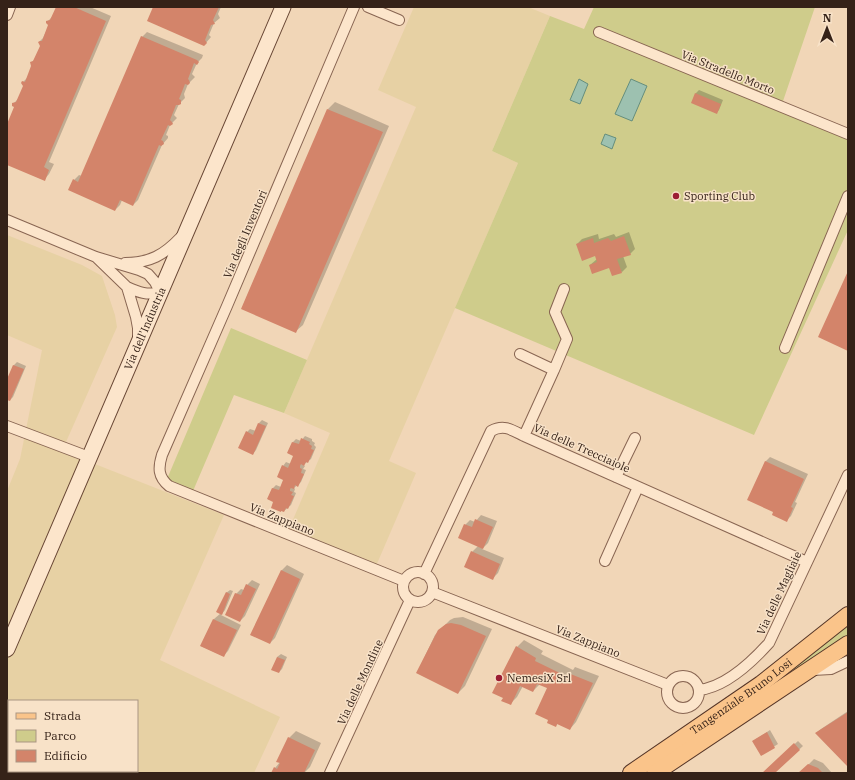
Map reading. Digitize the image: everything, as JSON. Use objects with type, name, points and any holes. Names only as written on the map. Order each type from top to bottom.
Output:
[{"type":"main road","name":"Tangenziale Bruno Losi","points":[[631,773],[761,684],[848,615]]},
{"type":"main road","name":"Tangenziale Bruno Losi","points":[[655,773],[848,644]]},
{"type":"street","points":[[7,15],[10,7]]},
{"type":"street","name":"Via dell'Industria","points":[[7,649],[282,7]]},
{"type":"street","name":"Via degli Inventori","points":[[159,470],[162,455],[354,7]]},
{"type":"street","points":[[368,7],[399,20]]},
{"type":"street","name":"Via Stradello Morto","points":[[599,32],[848,134]]},
{"type":"street","points":[[785,348],[848,196]]},
{"type":"street","points":[[7,220],[96,257],[135,268],[148,274],[155,282],[160,292],[153,294],[139,293],[127,287],[96,257]]},
{"type":"street","points":[[96,257],[125,263],[149,260],[170,249],[185,232]]},
{"type":"street","points":[[127,287],[136,316],[138,342]]},
{"type":"street","points":[[524,436],[567,339],[556,312],[564,289]]},
{"type":"street","points":[[520,354],[554,370]]},
{"type":"street","points":[[7,426],[89,457]]},
{"type":"street","name":"Via delle Trecciaiole","points":[[424,574],[491,431],[498,427],[524,436],[807,562]]},
{"type":"street","points":[[616,477],[635,438]]},
{"type":"street","name":"Via Zappiano","points":[[159,470],[163,481],[169,486],[404,581]]},
{"type":"street","name":"Via delle Magliaie","points":[[699,690],[709,689],[725,681],[760,653],[769,643],[848,475]]},
{"type":"street","points":[[605,562],[638,486]]},
{"type":"street","points":[[410,574],[424,574],[430,579],[432,592],[430,596],[423,601],[414,602],[404,594],[404,581],[410,574]]},
{"type":"street","name":"Via Zappiano","points":[[432,592],[668,685]]},
{"type":"street","name":"Via delle Mondine","points":[[330,773],[410,600]]},
{"type":"street","points":[[809,670],[831,668],[848,661]]},
{"type":"street","points":[[685,676],[694,680],[699,690],[695,703],[686,708],[676,707],[668,700],[666,690],[668,685],[675,678],[685,676]]},
{"type":"shaded area","points":[[414,7],[528,7],[550,16],[492,151],[518,163],[389,461],[416,473],[376,566],[289,529],[330,433],[284,413],[416,107],[378,90]]},
{"type":"shaded area","points":[[579,79],[588,84],[580,104],[570,100]]},
{"type":"shaded area","points":[[631,79],[647,86],[632,121],[615,114]]},
{"type":"shaded area","points":[[605,134],[616,138],[612,149],[601,144]]},
{"type":"shaded area","points":[[7,235],[82,265],[102,276],[115,315],[117,327],[62,451],[224,515],[160,660],[280,717],[254,773],[7,773],[7,491],[20,459],[42,350],[7,335]]},
{"type":"green space","name":"Sporting Club","points":[[594,7],[815,7],[782,104],[848,133],[848,230],[754,435],[455,308],[518,163],[492,151],[550,16],[584,29]]},
{"type":"green space","points":[[231,328],[307,360],[284,413],[234,395],[193,491],[167,479]]},
{"type":"green space","points":[[848,623],[848,637],[778,682],[781,679]]},
{"type":"building","points":[[56,7],[74,7],[106,21],[44,167],[49,170],[45,181],[7,165],[7,124],[14,107],[12,106],[12,103],[16,102],[23,86],[21,83],[22,81],[25,82],[31,66],[30,62],[33,61],[40,46],[38,42],[42,41],[48,25],[46,21],[50,20]]},
{"type":"building","points":[[153,7],[219,7],[213,20],[215,24],[211,25],[205,40],[207,43],[204,46],[147,21]]},
{"type":"building","points":[[141,36],[199,62],[197,65],[194,63],[188,79],[190,83],[188,85],[185,84],[179,99],[181,100],[181,104],[176,105],[170,120],[173,124],[170,126],[168,125],[161,140],[164,144],[161,146],[159,145],[133,206],[120,200],[115,211],[68,190],[73,179],[78,182]]},
{"type":"building","points":[[695,93],[721,104],[717,114],[691,103]]},
{"type":"building","points":[[327,109],[383,132],[296,333],[241,309]]},
{"type":"building","points":[[624,236],[631,255],[617,259],[622,273],[612,276],[609,268],[592,274],[589,265],[597,262],[595,256],[582,261],[576,244],[593,238],[594,243],[608,238],[611,241]]},
{"type":"building","points":[[848,271],[848,351],[818,337]]},
{"type":"building","points":[[13,365],[24,369],[10,401],[7,400],[7,379]]},
{"type":"building","points":[[258,423],[266,426],[253,455],[238,448],[246,431],[253,435]]},
{"type":"building","points":[[301,438],[310,442],[309,444],[312,446],[311,449],[314,450],[308,463],[306,462],[304,466],[301,464],[301,473],[304,474],[298,487],[295,485],[294,489],[290,489],[290,491],[293,492],[291,495],[294,496],[288,509],[286,508],[284,512],[281,512],[271,508],[273,502],[267,499],[272,488],[279,490],[283,480],[277,477],[282,465],[288,468],[293,456],[287,453],[292,442],[299,444]]},
{"type":"building","points":[[765,461],[804,479],[791,507],[793,508],[787,522],[772,515],[773,512],[747,500]]},
{"type":"building","points":[[475,519],[493,527],[483,549],[458,538],[464,524],[472,527]]},
{"type":"building","points":[[471,551],[500,564],[493,580],[464,567]]},
{"type":"building","points":[[281,570],[300,579],[270,644],[250,635]]},
{"type":"building","points":[[246,584],[256,589],[240,622],[225,615],[235,593],[241,595]]},
{"type":"building","points":[[226,592],[230,594],[222,615],[216,612]]},
{"type":"building","points":[[213,619],[237,630],[224,657],[200,646]]},
{"type":"building","points":[[451,623],[461,625],[486,636],[458,694],[416,673],[438,630],[446,624]]},
{"type":"building","points":[[516,646],[536,658],[535,661],[566,676],[568,673],[593,683],[570,730],[557,724],[556,727],[547,723],[548,720],[535,714],[547,688],[537,684],[533,692],[520,686],[511,705],[501,701],[503,698],[492,693]]},
{"type":"building","points":[[277,657],[285,660],[279,673],[271,670]]},
{"type":"building","points":[[848,712],[848,767],[815,733]]},
{"type":"building","points":[[767,732],[775,748],[761,756],[752,741]]},
{"type":"building","points":[[288,737],[315,750],[304,773],[271,773],[274,767],[277,769],[280,763],[276,762]]},
{"type":"building","points":[[794,743],[800,750],[775,773],[762,773]]},
{"type":"building","points":[[808,764],[818,768],[823,773],[798,773]]},
{"type":"place","name":"Sporting Club","points":[[676,196]]},
{"type":"place","name":"NemesiX Srl","points":[[499,678]]}]
